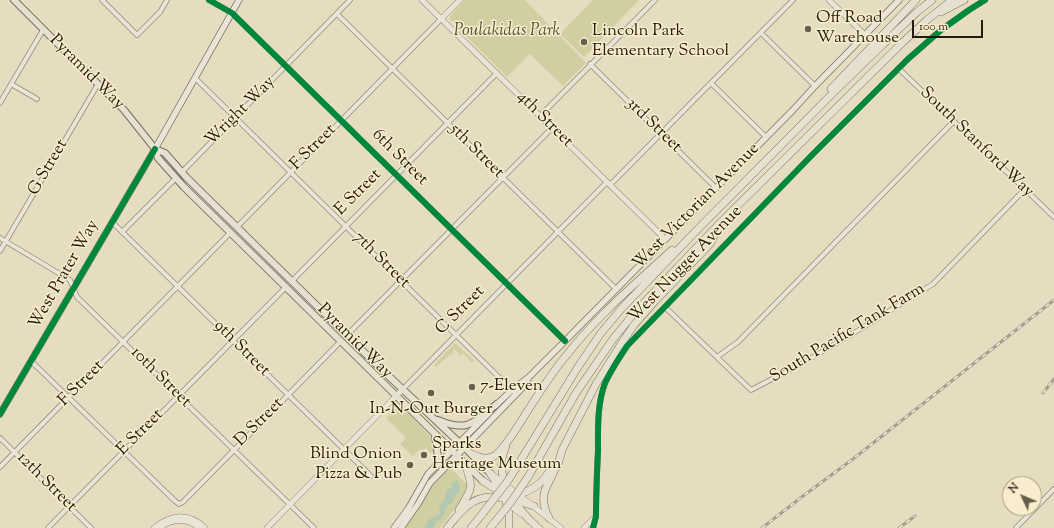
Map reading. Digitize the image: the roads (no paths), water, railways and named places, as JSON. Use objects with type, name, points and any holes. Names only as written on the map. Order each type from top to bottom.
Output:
[{"type":"highway","points":[[800,126],[817,103],[916,0]]},
{"type":"highway","points":[[471,528],[516,468],[578,367],[601,333],[622,308],[800,126],[899,29],[932,0]]},
{"type":"highway","points":[[490,528],[528,477],[576,393],[612,339],[636,311],[722,221],[903,42],[952,0]]},
{"type":"highway","points":[[927,20],[964,0]]},
{"type":"highway","points":[[449,526],[462,510],[472,502],[487,497],[508,497],[530,490],[542,482],[548,475],[596,384],[620,344],[654,300],[710,244],[722,221]]},
{"type":"highway","points":[[472,454],[485,459],[498,453],[507,442],[550,377],[583,335],[610,307],[660,260],[694,233]]},
{"type":"highway","points":[[507,442],[502,461],[502,472],[508,497],[508,528]]},
{"type":"highway","points":[[549,518],[544,507],[543,498],[559,461],[562,450]]},
{"type":"highway","points":[[449,526],[471,487],[466,464]]},
{"type":"highway","points":[[490,473],[508,497],[538,527]]},
{"type":"highway","points":[[483,481],[508,497],[534,506]]},
{"type":"main road","name":"Pyramid Way","points":[[14,0],[124,110],[144,134],[158,158],[230,233],[341,341],[399,393],[433,418],[490,473]]},
{"type":"main road","name":"West Prater Way","points":[[0,414],[239,0]]},
{"type":"main road","name":"West Victorian Avenue","points":[[394,528],[408,510],[425,479],[436,466],[497,404],[524,386],[529,377],[766,138],[899,0]]},
{"type":"main road","name":"Pyramid Way","points":[[154,149],[164,153],[346,335],[434,433],[483,481]]},
{"type":"main road","name":"West Victorian Avenue","points":[[401,528],[430,484],[465,448],[514,392]]},
{"type":"main road","points":[[433,418],[452,426],[467,425],[477,421],[497,404]]},
{"type":"main road","points":[[434,433],[438,453],[438,461],[436,466]]},
{"type":"street","points":[[102,0],[137,35],[160,12],[167,0]]},
{"type":"street","name":"6th Street","points":[[209,0],[232,13],[565,341]]},
{"type":"street","name":"Wright Way","points":[[182,172],[350,0]]},
{"type":"street","name":"4th Street","points":[[422,0],[665,239]]},
{"type":"street","points":[[441,19],[460,0]]},
{"type":"street","points":[[540,116],[590,64],[656,0]]},
{"type":"street","name":"C Street","points":[[399,393],[558,232],[661,134],[793,0]]},
{"type":"street","points":[[829,0],[865,35]]},
{"type":"street","name":"West Nugget Avenue","points":[[593,528],[596,516],[599,408],[602,392],[609,375],[622,353],[898,68],[921,46],[941,30],[985,0]]},
{"type":"street","name":"5th Street","points":[[337,14],[616,289]]},
{"type":"street","name":"F Street","points":[[237,227],[441,19]]},
{"type":"street","points":[[0,102],[43,30]]},
{"type":"street","points":[[760,33],[815,86]]},
{"type":"street","name":"3rd Street","points":[[590,64],[716,188]]},
{"type":"street","name":"South Stanford Way","points":[[898,68],[1054,217]]},
{"type":"street","name":"E Street","points":[[292,281],[497,73]]},
{"type":"street","name":"7th Street","points":[[195,78],[514,392]]},
{"type":"street","points":[[710,83],[766,138]]},
{"type":"street","points":[[11,84],[37,99]]},
{"type":"street","name":"G Street","points":[[0,251],[98,84]]},
{"type":"street","points":[[717,357],[733,346],[954,121]]},
{"type":"street","points":[[346,335],[552,128]]},
{"type":"street","points":[[122,232],[176,178]]},
{"type":"street","name":"South Pacific Tank Farm","points":[[665,307],[751,390],[801,364],[933,284],[1025,189]]},
{"type":"street","name":"9th Street","points":[[112,222],[371,476]]},
{"type":"street","name":"F Street","points":[[0,467],[230,233]]},
{"type":"street","name":"10th Street","points":[[0,238],[70,280],[77,297],[314,528]]},
{"type":"street","name":"E Street","points":[[48,528],[286,287]]},
{"type":"street","name":"D Street","points":[[124,451],[175,501],[179,504],[183,502],[341,341]]},
{"type":"street","points":[[31,361],[124,451]]},
{"type":"street","points":[[267,528],[399,393]]},
{"type":"street","name":"12th Street","points":[[0,438],[91,528]]},
{"type":"street","name":"Pyramid Way","points":[[490,473],[506,484]]},
{"type":"street","points":[[1016,528],[1054,489]]},
{"type":"street","points":[[534,506],[561,528]]},
{"type":"street","points":[[154,528],[167,519],[177,516],[199,522],[205,528]]},
{"type":"street","points":[[584,528],[596,516]]},
{"type":"street","points":[[160,528],[169,522],[178,520],[190,522],[199,528]]},
{"type":"railway","points":[[762,528],[853,459],[1054,300]]},
{"type":"railway","points":[[1043,393],[1054,379]]},
{"type":"railway","points":[[899,528],[915,516]]},
{"type":"place","name":"Off Road Warehouse","points":[[808,29]]},
{"type":"place","name":"Lincoln Park Elementary School","points":[[584,42]]},
{"type":"place","name":"7-Eleven","points":[[472,387]]},
{"type":"place","name":"In-N-Out Burger","points":[[431,393]]},
{"type":"place","name":"Sparks Heritage Museum","points":[[424,455]]},
{"type":"place","name":"Blind Onion Pizza & Pub","points":[[410,465]]},
{"type":"park label","name":"Poulakidas Park","points":[[507,32]]}]
